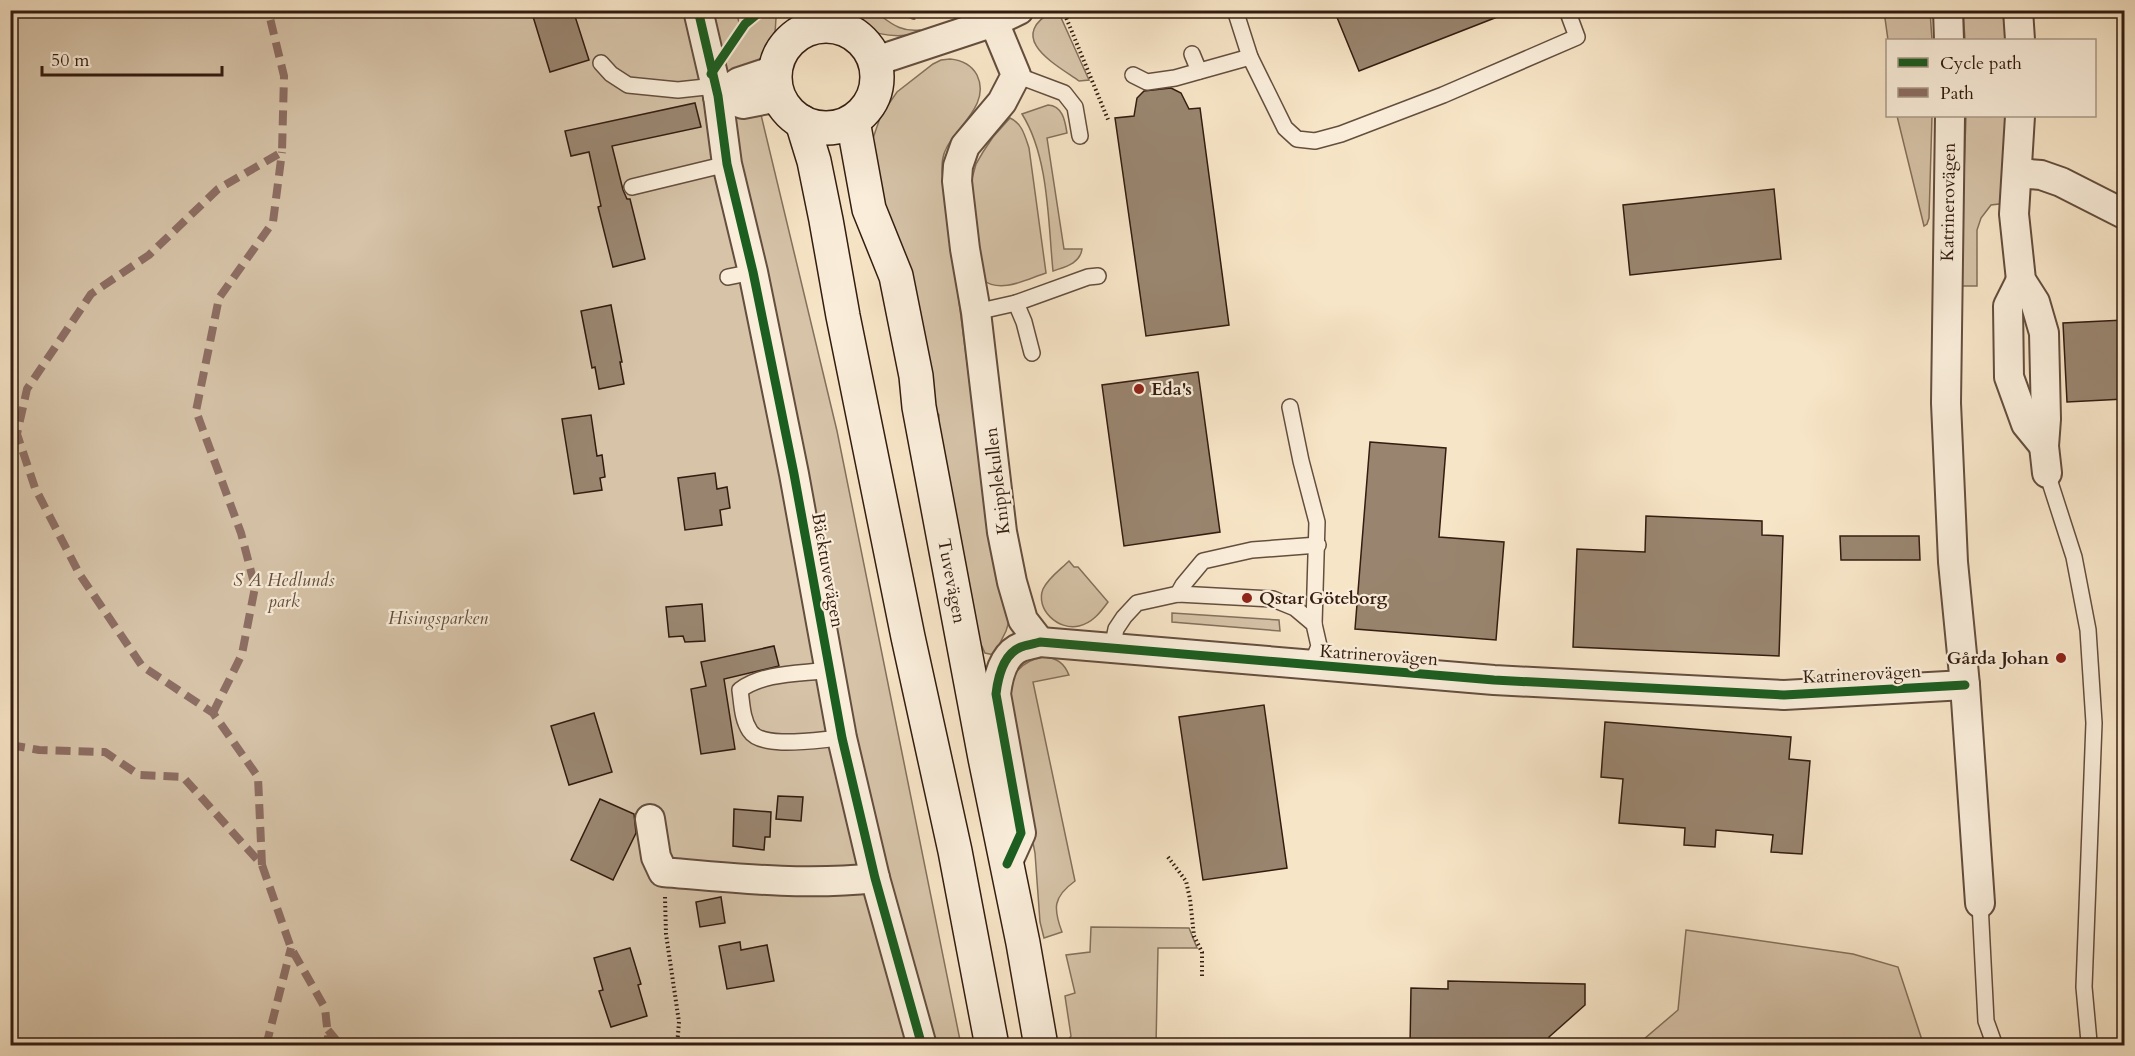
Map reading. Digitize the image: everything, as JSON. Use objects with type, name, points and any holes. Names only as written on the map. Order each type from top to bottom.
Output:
[{"type":"main road","points":[[779,72],[793,37],[806,29],[829,26],[844,21],[866,44],[876,61],[877,88],[864,112],[853,121],[841,126],[814,127],[788,112],[779,72],[784,10]]},
{"type":"main road","name":"Tuvevägen","points":[[853,121],[869,209],[896,276],[916,376],[925,442],[1041,1046]]},
{"type":"main road","points":[[802,122],[814,161],[908,638],[955,851],[992,1046]]},
{"type":"street","name":"Bäcktuvevägen","points":[[698,10],[716,91],[741,274],[794,474],[842,738],[875,878],[922,1046]]},
{"type":"street","points":[[1948,10],[1949,39]]},
{"type":"street","points":[[2018,10],[2020,39]]},
{"type":"street","points":[[876,61],[1006,16],[1016,75]]},
{"type":"street","points":[[716,91],[739,82],[779,72]]},
{"type":"street","name":"Knipplekullen","points":[[1016,75],[1002,102],[965,146],[958,166],[957,181],[976,312],[1002,532],[1012,582],[1023,620],[1040,642]]},
{"type":"street","name":"Katrinerovägen","points":[[1950,117],[1946,262],[1946,403],[1953,562],[1965,685],[1980,903]]},
{"type":"street","points":[[2020,117],[2014,214],[2021,279],[2008,306],[2009,377],[2026,423],[2045,459]]},
{"type":"street","points":[[2017,173],[2041,175],[2061,182],[2124,214]]},
{"type":"street","name":"Katrinerovägen","points":[[1007,864],[1021,832],[996,694],[1002,666],[1018,648],[1040,642],[1494,680],[1784,695],[1965,685]]},
{"type":"street","points":[[650,819],[656,857],[663,872],[790,882],[839,882],[875,878]]},
{"type":"lane","points":[[1235,10],[1250,57],[1285,128],[1297,139],[1316,141],[1341,134],[1443,95],[1577,37],[1567,10]]},
{"type":"lane","points":[[1192,54],[1199,71]]},
{"type":"lane","points":[[1133,75],[1147,82],[1250,57]]},
{"type":"lane","points":[[601,63],[611,74],[628,85],[716,91]]},
{"type":"lane","points":[[1016,75],[1064,93],[1075,107],[1080,135]]},
{"type":"lane","points":[[632,187],[727,165]]},
{"type":"lane","points":[[976,312],[1016,303],[1098,276]]},
{"type":"lane","points":[[1016,303],[1024,322],[1032,353]]},
{"type":"lane","points":[[1290,407],[1317,522],[1314,624],[1319,646],[1311,666]]},
{"type":"lane","points":[[2045,459],[2074,557],[2088,630],[2094,723],[2084,987],[2091,1046]]},
{"type":"lane","points":[[1178,594],[1203,561],[1252,550],[1318,545]]},
{"type":"lane","points":[[1112,648],[1116,629],[1124,616],[1137,603],[1178,594],[1273,599],[1295,608],[1314,624]]},
{"type":"lane","points":[[829,670],[750,682],[741,690],[744,715],[751,733],[762,740],[785,742],[842,738]]},
{"type":"lane","points":[[1980,903],[1986,1021],[1995,1046]]},
{"type":"path","points":[[1062,10],[1109,122]]},
{"type":"path","points":[[1168,857],[1186,881],[1194,936],[1202,952],[1202,978]]},
{"type":"path","points":[[663,872],[667,944],[679,1022],[677,1046]]},
{"type":"green space","name":"S A Hedlunds park","points":[[736,10],[742,35],[762,17],[772,15],[776,18],[775,35],[771,48],[750,69],[837,431],[961,1045],[11,1045],[10,11]]},
{"type":"green space","points":[[846,11],[885,11],[881,16],[890,23],[899,28],[920,30],[921,33],[901,36],[880,34],[861,26]]},
{"type":"green space","points":[[1053,11],[1058,11],[1089,80],[1079,81],[1058,67],[1039,50],[1034,41],[1033,31],[1039,21]]},
{"type":"green space","points":[[1884,11],[1930,11],[1932,39],[1888,39]]},
{"type":"green space","points":[[1963,11],[2008,11],[2009,39],[1965,39]]},
{"type":"green space","points":[[950,59],[969,65],[977,75],[980,86],[980,96],[976,105],[945,152],[942,172],[984,492],[1011,615],[994,655],[985,653],[980,642],[938,427],[939,415],[935,410],[882,219],[871,144],[881,115],[897,92],[933,64]]},
{"type":"green space","points":[[1048,105],[1060,111],[1067,133],[1047,138],[1064,249],[1082,249],[1075,261],[1053,271],[1046,190],[1038,150],[1022,114]]},
{"type":"green space","points":[[1897,117],[1932,117],[1929,218],[1924,226]]},
{"type":"green space","points":[[1966,117],[2008,117],[2007,203],[1991,205],[1981,218],[1977,230],[1977,286],[1960,286]]},
{"type":"green space","points":[[1010,118],[1020,127],[1029,148],[1046,273],[1014,284],[998,286],[983,280],[971,182],[976,164],[983,152]]},
{"type":"green space","points":[[1069,561],[1074,567],[1078,567],[1108,602],[1092,620],[1084,625],[1071,627],[1056,622],[1050,617],[1045,611],[1041,597],[1051,577]]},
{"type":"green space","points":[[1172,613],[1279,620],[1280,631],[1172,622]]},
{"type":"green space","points":[[1044,657],[1060,662],[1069,675],[1033,682],[1075,881],[1062,892],[1057,904],[1057,916],[1062,932],[1044,938],[1040,922],[1035,853],[1005,699],[1017,671],[1028,662]]},
{"type":"green space","points":[[1091,927],[1189,928],[1197,948],[1158,948],[1156,1045],[1065,1045],[1071,1036],[1065,996],[1075,993],[1066,955],[1090,952]]},
{"type":"green space","points":[[1686,930],[1853,954],[1898,967],[1922,1040],[1927,1045],[1637,1045],[1678,1010]]},
{"type":"building","points":[[531,10],[573,10],[589,60],[550,72]]},
{"type":"building","points":[[1334,10],[1509,10],[1510,12],[1359,71]]},
{"type":"building","points":[[1171,88],[1181,93],[1189,109],[1200,108],[1229,325],[1146,336],[1115,118],[1134,116],[1137,98],[1144,91]]},
{"type":"building","points":[[695,103],[701,127],[612,146],[623,190],[627,199],[630,199],[645,259],[613,267],[598,207],[601,206],[589,152],[571,156],[565,131]]},
{"type":"building","points":[[1774,189],[1781,259],[1630,275],[1623,205]]},
{"type":"building","points":[[611,305],[624,384],[599,389],[595,367],[592,368],[581,311]]},
{"type":"building","points":[[2124,320],[2124,399],[2067,402],[2063,323]]},
{"type":"building","points":[[1198,372],[1220,532],[1124,546],[1102,385]]},
{"type":"building","points":[[591,415],[597,456],[602,455],[605,477],[600,478],[602,490],[574,494],[562,419]]},
{"type":"building","points":[[1370,442],[1446,448],[1439,537],[1504,542],[1496,640],[1355,629]]},
{"type":"building","points":[[715,473],[717,489],[727,487],[730,508],[720,510],[722,525],[685,530],[678,478]]},
{"type":"building","points":[[1646,516],[1762,521],[1762,535],[1783,536],[1779,656],[1573,647],[1577,549],[1645,552]]},
{"type":"building","points":[[1840,536],[1919,536],[1920,560],[1841,560]]},
{"type":"building","points":[[702,604],[705,641],[685,642],[683,636],[669,637],[666,607]]},
{"type":"building","points":[[774,646],[779,666],[724,679],[735,749],[701,754],[691,689],[706,686],[701,662]]},
{"type":"building","points":[[1264,705],[1287,868],[1203,880],[1179,717]]},
{"type":"building","points":[[594,713],[612,772],[569,785],[551,726]]},
{"type":"building","points":[[1605,722],[1791,737],[1789,759],[1810,761],[1802,854],[1771,852],[1773,835],[1716,830],[1715,847],[1684,845],[1685,828],[1619,823],[1623,779],[1601,777]]},
{"type":"building","points":[[778,796],[803,797],[801,821],[776,819]]},
{"type":"building","points":[[600,799],[634,814],[636,833],[613,880],[571,860]]},
{"type":"building","points":[[734,809],[771,812],[770,837],[765,837],[764,850],[733,846]]},
{"type":"building","points":[[721,897],[725,923],[700,927],[696,902]]},
{"type":"building","points":[[740,942],[741,950],[767,945],[774,981],[727,989],[719,946]]},
{"type":"building","points":[[630,948],[641,984],[638,985],[647,1016],[611,1027],[599,991],[603,990],[594,958]]},
{"type":"building","points":[[1448,981],[1585,984],[1585,1005],[1549,1037],[1550,1046],[1410,1046],[1411,988],[1448,989]]},
{"type":"marked path","points":[[262,865],[258,777],[213,713],[142,666],[80,575],[35,488],[17,434],[27,389],[91,294],[149,255],[218,189],[282,152],[284,76],[268,10]]},
{"type":"marked path","points":[[901,10],[914,16],[940,10]]},
{"type":"marked path","points":[[213,713],[242,654],[255,587],[241,533],[196,411],[219,298],[273,222],[282,152]]},
{"type":"marked path","points":[[10,745],[39,750],[105,752],[139,775],[183,777],[262,865],[291,948],[325,1008],[329,1046]]},
{"type":"marked path","points":[[266,1046],[291,948]]},
{"type":"marked path","points":[[328,1030],[341,1046]]},
{"type":"cycle path","points":[[698,10],[718,96],[727,164],[753,272],[794,474],[842,738],[875,878],[922,1046]]},
{"type":"cycle path","points":[[711,74],[745,24],[762,10]]},
{"type":"cycle path","points":[[1007,864],[1021,833],[996,694],[997,687],[1002,667],[1010,655],[1021,647],[1040,642],[1494,680],[1784,695],[1965,685]]},
{"type":"place","name":"Eda's","points":[[1139,389]]},
{"type":"place","name":"Qstar Göteborg","points":[[1247,598]]},
{"type":"place","name":"Gårda Johan","points":[[2061,658]]},
{"type":"park label","name":"Hisingsparken","points":[[438,618]]}]
